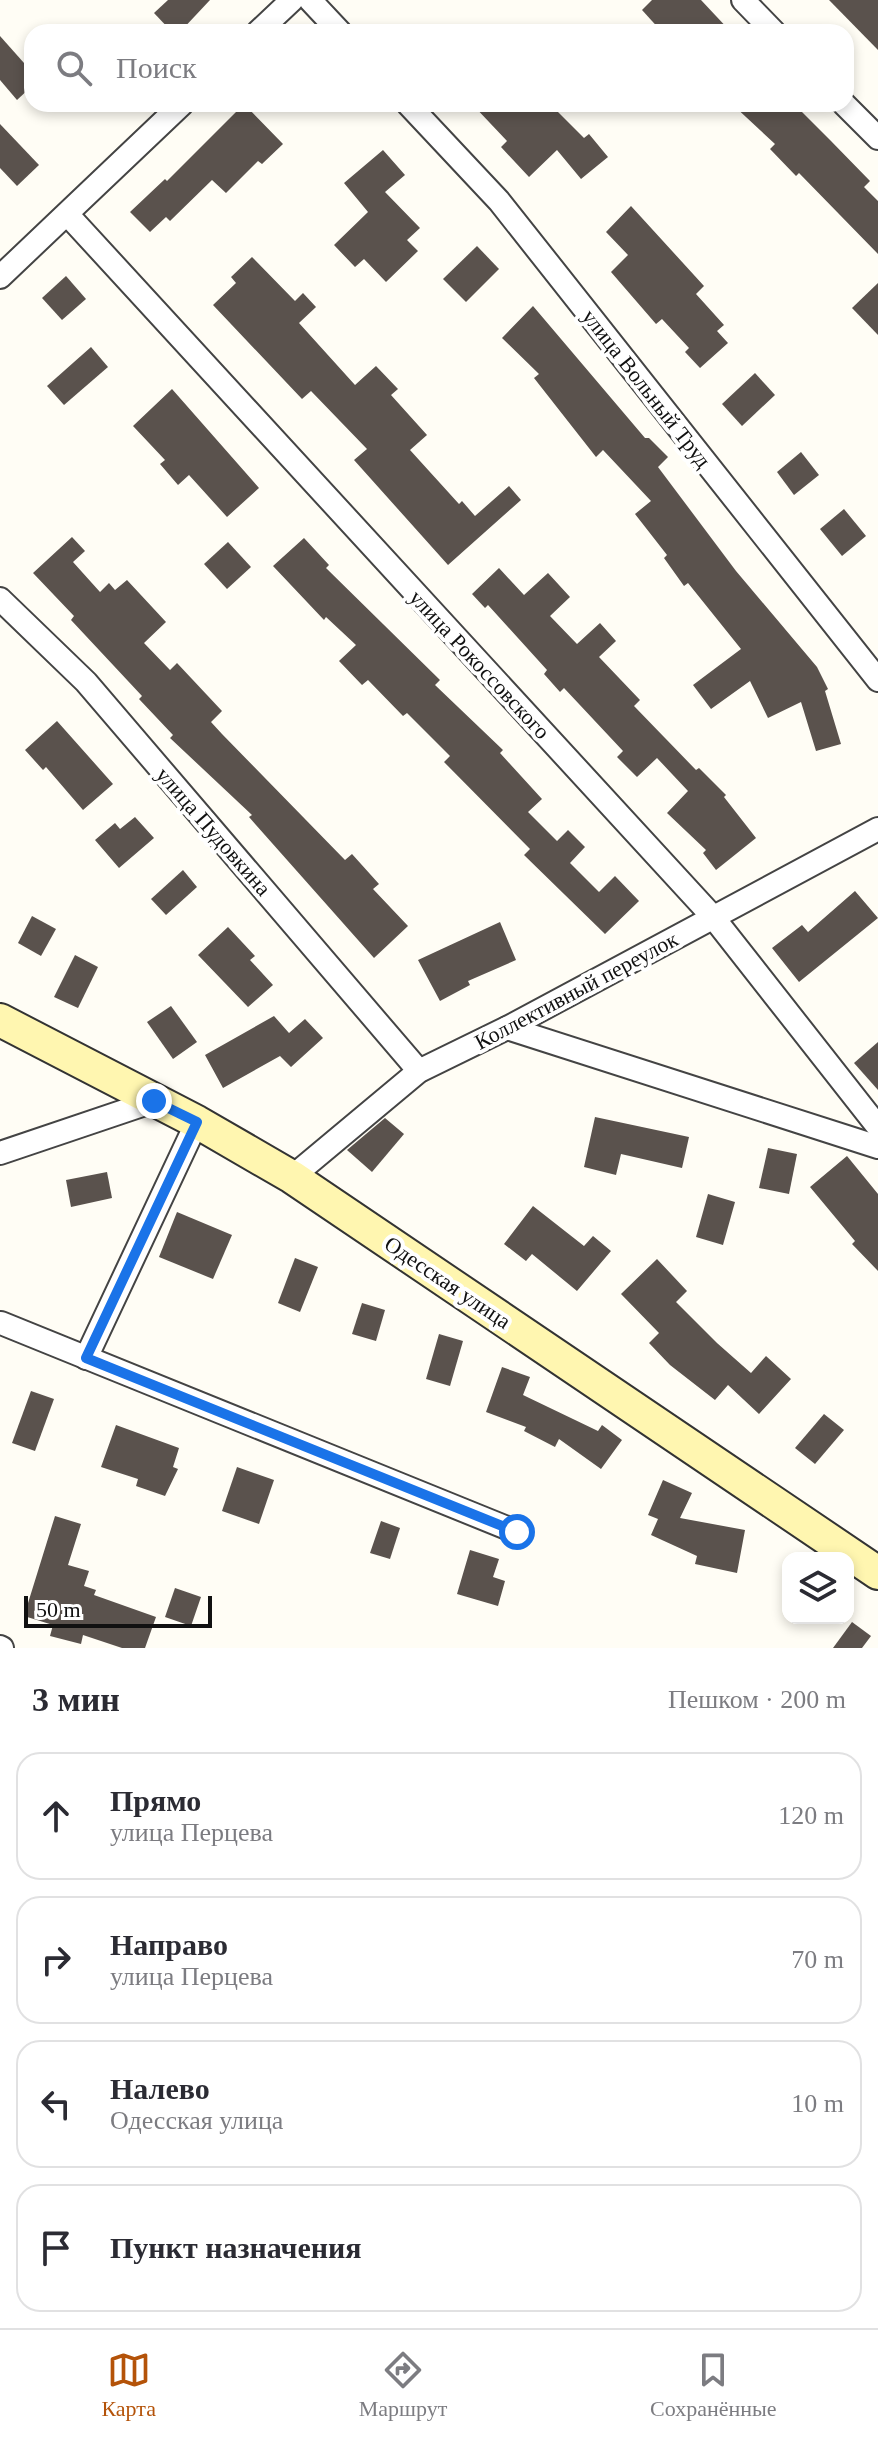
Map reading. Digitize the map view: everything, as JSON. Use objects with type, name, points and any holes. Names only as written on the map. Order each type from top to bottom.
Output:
[{"type":"main road","name":"Одесская улица","points":[[0,1020],[197,1122],[292,1177],[878,1573]]},
{"type":"street","points":[[266,24],[292,0]]},
{"type":"street","points":[[310,0],[332,24]]},
{"type":"street","points":[[743,0],[766,24]]},
{"type":"street","points":[[0,277],[174,112]]},
{"type":"street","name":"улица Вольный Труд","points":[[416,112],[499,201],[878,680]]},
{"type":"street","points":[[852,112],[878,138]]},
{"type":"street","name":"улица Рокоссовского","points":[[67,214],[713,917],[878,1127]]},
{"type":"street","name":"улица Пудовкина","points":[[0,599],[86,682],[419,1071]]},
{"type":"street","name":"Коллективный переулок","points":[[292,1177],[419,1071],[507,1028],[878,829]]},
{"type":"street","points":[[507,1028],[878,1147]]},
{"type":"street","points":[[0,1153],[154,1101]]},
{"type":"street","points":[[86,1358],[197,1122]]},
{"type":"street","points":[[1,1323],[517,1532]]},
{"type":"building","points":[[168,0],[210,0],[188,24],[164,24],[154,13]]},
{"type":"building","points":[[652,0],[701,0],[724,24],[655,24],[642,10]]},
{"type":"building","points":[[829,0],[878,0],[878,50],[854,24]]},
{"type":"building","points":[[0,36],[24,63],[24,93],[17,100],[0,80]]},
{"type":"building","points":[[236,112],[252,112],[283,144],[262,164],[258,161],[226,193],[212,180],[170,221],[166,217],[150,232],[130,212],[165,179],[167,181]]},
{"type":"building","points":[[480,112],[558,112],[584,138],[589,134],[608,157],[581,179],[557,150],[529,177],[501,147],[507,141]]},
{"type":"building","points":[[741,112],[802,112],[870,181],[864,187],[878,201],[878,254],[799,173],[796,176],[770,149],[775,144]]},
{"type":"building","points":[[0,124],[39,165],[17,186],[0,168]]},
{"type":"building","points":[[383,150],[405,175],[385,192],[420,228],[407,240],[418,251],[386,282],[364,259],[355,267],[334,245],[368,212],[344,183]]},
{"type":"building","points":[[631,206],[704,286],[696,294],[724,325],[717,331],[728,343],[700,368],[685,352],[689,348],[662,319],[656,324],[611,272],[628,255],[606,232]]},
{"type":"building","points":[[477,246],[499,269],[466,302],[443,279]]},
{"type":"building","points":[[252,257],[295,301],[303,293],[316,307],[299,323],[355,385],[376,366],[398,389],[391,395],[427,435],[410,450],[459,504],[462,501],[475,516],[509,486],[521,500],[448,565],[354,460],[367,449],[311,391],[302,399],[213,305],[236,283],[231,277]]},
{"type":"building","points":[[66,276],[86,299],[62,320],[42,298]]},
{"type":"building","points":[[878,283],[878,335],[852,308]]},
{"type":"building","points":[[533,306],[645,438],[649,438],[668,457],[658,467],[736,571],[817,667],[828,689],[825,691],[841,744],[816,751],[801,702],[768,718],[750,681],[711,709],[693,685],[741,649],[688,583],[684,586],[664,558],[667,555],[635,514],[651,501],[603,450],[596,457],[534,378],[539,374],[502,338]]},
{"type":"building","points":[[91,347],[108,367],[64,405],[47,386]]},
{"type":"building","points":[[755,373],[775,395],[742,426],[722,404]]},
{"type":"building","points":[[172,389],[259,488],[227,517],[189,475],[178,485],[160,464],[165,460],[133,426]]},
{"type":"building","points":[[801,452],[819,475],[794,495],[777,472]]},
{"type":"building","points":[[844,509],[866,536],[842,556],[820,529]]},
{"type":"building","points":[[72,537],[85,551],[73,562],[100,592],[109,583],[115,590],[127,580],[166,622],[144,643],[170,670],[177,663],[222,711],[211,722],[345,860],[352,854],[379,884],[373,889],[408,926],[374,958],[249,817],[252,815],[170,738],[173,735],[139,699],[142,696],[71,620],[74,616],[33,573]]},
{"type":"building","points":[[304,538],[329,565],[326,568],[440,680],[435,685],[503,750],[500,753],[542,799],[528,812],[557,841],[568,830],[585,847],[570,863],[599,892],[615,876],[639,901],[605,934],[524,855],[530,849],[444,762],[450,756],[407,713],[403,716],[368,680],[362,685],[339,661],[356,645],[326,617],[324,620],[273,566]]},
{"type":"building","points":[[228,542],[251,567],[227,589],[204,564]]},
{"type":"building","points":[[499,568],[524,595],[548,573],[570,597],[550,616],[577,644],[600,623],[616,641],[599,657],[640,700],[634,706],[696,770],[699,768],[726,795],[724,797],[756,838],[716,870],[703,853],[706,850],[667,813],[688,791],[657,758],[637,777],[617,757],[623,751],[564,688],[560,692],[544,674],[547,670],[488,605],[485,608],[472,594]]},
{"type":"building","points":[[57,721],[113,784],[83,810],[46,767],[43,770],[25,750]]},
{"type":"building","points":[[135,817],[154,838],[119,868],[95,840],[115,823],[120,829]]},
{"type":"building","points":[[183,870],[197,887],[166,915],[151,899]]},
{"type":"building","points":[[855,891],[878,918],[799,982],[772,948],[802,925],[808,932]]},
{"type":"building","points":[[32,916],[56,929],[41,956],[18,943]]},
{"type":"building","points":[[500,922],[516,960],[468,981],[470,985],[440,1001],[418,960]]},
{"type":"building","points":[[228,927],[255,956],[250,960],[273,985],[248,1007],[198,955]]},
{"type":"building","points":[[75,955],[98,967],[78,1008],[54,997]]},
{"type":"building","points":[[171,1006],[197,1042],[173,1059],[147,1022]]},
{"type":"building","points":[[274,1016],[289,1033],[305,1019],[323,1038],[291,1067],[280,1056],[223,1088],[205,1055]]},
{"type":"building","points":[[878,1042],[878,1090],[854,1063]]},
{"type":"building","points":[[595,1117],[689,1137],[682,1168],[621,1154],[616,1175],[584,1167]]},
{"type":"building","points":[[385,1118],[404,1134],[372,1172],[347,1150]]},
{"type":"building","points":[[768,1148],[797,1154],[789,1194],[759,1188]]},
{"type":"building","points":[[847,1156],[878,1194],[878,1271],[852,1244],[855,1241],[810,1187]]},
{"type":"building","points":[[107,1172],[112,1198],[71,1207],[66,1180]]},
{"type":"building","points":[[708,1194],[735,1202],[723,1245],[696,1237]]},
{"type":"building","points":[[533,1206],[584,1246],[593,1236],[611,1251],[577,1291],[532,1254],[526,1261],[504,1244]]},
{"type":"building","points":[[177,1212],[232,1235],[213,1279],[159,1257]]},
{"type":"building","points":[[295,1258],[318,1267],[300,1312],[278,1303]]},
{"type":"building","points":[[657,1259],[687,1291],[676,1302],[717,1343],[751,1373],[766,1356],[791,1379],[759,1414],[728,1385],[715,1400],[670,1365],[649,1343],[659,1333],[621,1294]]},
{"type":"building","points":[[362,1303],[385,1310],[376,1341],[352,1334]]},
{"type":"building","points":[[439,1334],[463,1341],[450,1386],[426,1379]]},
{"type":"building","points":[[502,1367],[530,1377],[523,1395],[598,1431],[602,1425],[622,1440],[601,1469],[559,1439],[555,1447],[524,1431],[526,1427],[486,1412]]},
{"type":"building","points":[[31,1391],[54,1399],[35,1451],[12,1443]]},
{"type":"building","points":[[824,1414],[844,1430],[815,1464],[795,1448]]},
{"type":"building","points":[[116,1425],[179,1448],[173,1467],[178,1469],[165,1496],[136,1486],[138,1479],[101,1467]]},
{"type":"building","points":[[237,1467],[274,1480],[259,1524],[222,1511]]},
{"type":"building","points":[[663,1480],[692,1493],[680,1518],[745,1530],[737,1573],[695,1564],[697,1556],[651,1535],[658,1519],[648,1515]]},
{"type":"building","points":[[55,1516],[81,1524],[68,1565],[89,1571],[84,1586],[96,1590],[94,1595],[156,1617],[145,1648],[122,1648],[83,1635],[81,1644],[50,1636],[53,1625],[24,1616]]},
{"type":"building","points":[[381,1521],[400,1528],[390,1559],[370,1553]]},
{"type":"building","points":[[470,1550],[499,1559],[493,1577],[505,1581],[498,1606],[457,1594]]},
{"type":"building","points":[[175,1588],[201,1597],[191,1626],[165,1617]]},
{"type":"building","points":[[851,1624],[871,1636],[862,1648],[833,1648]]},
{"type":"route","points":[[154,1101],[197,1122],[86,1358],[517,1532]]}]
